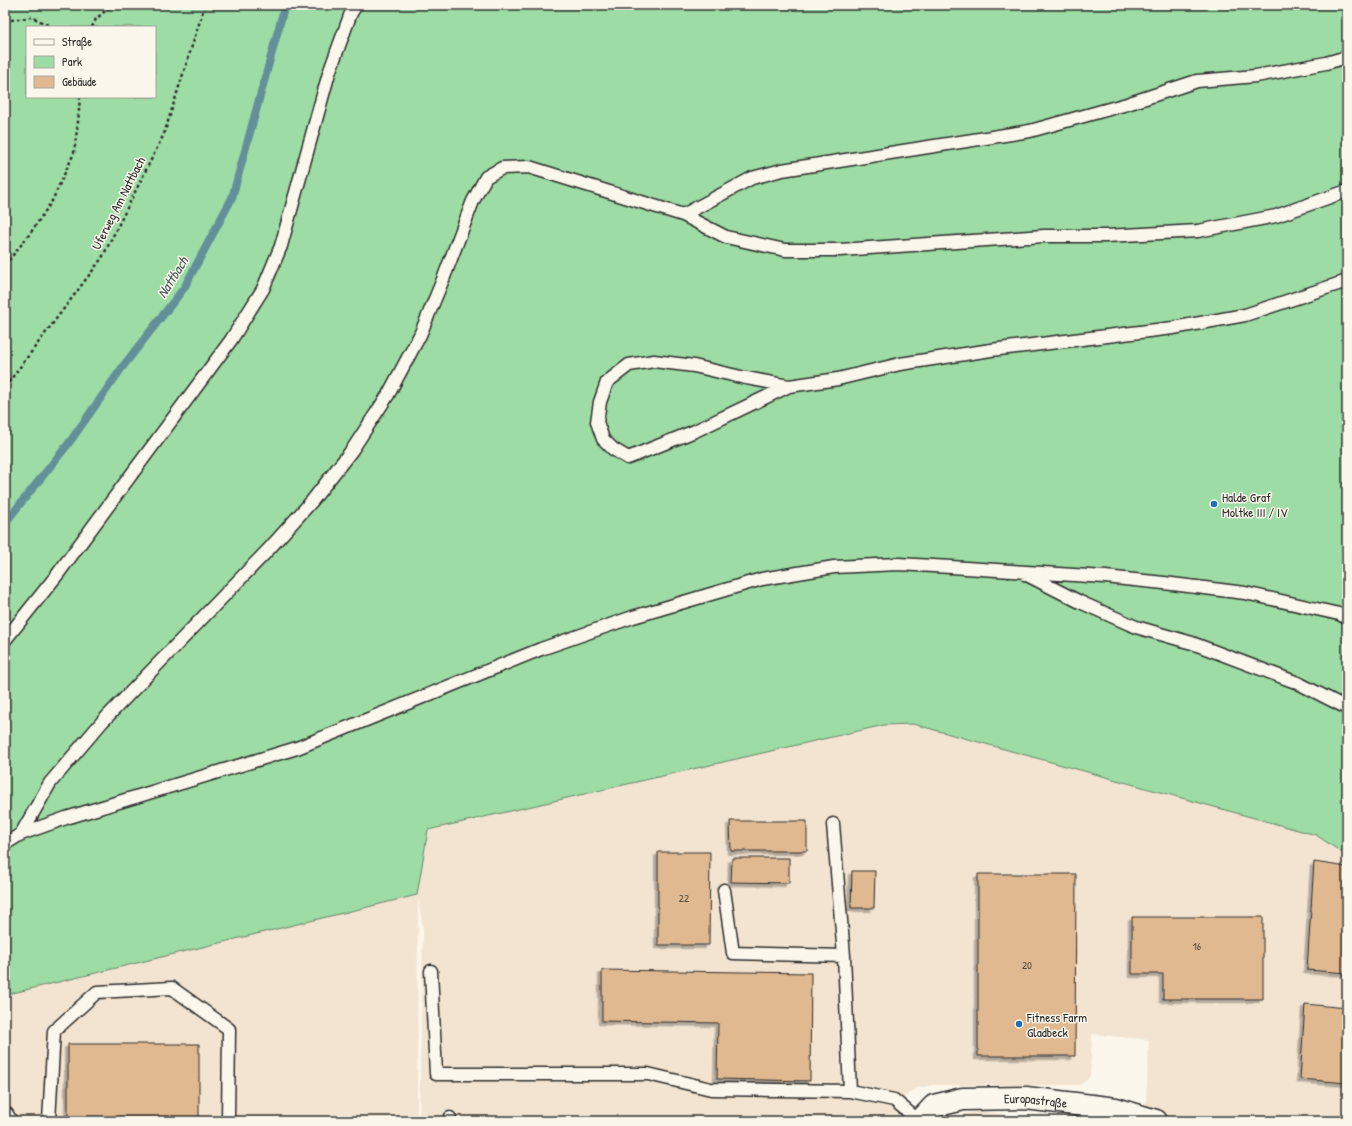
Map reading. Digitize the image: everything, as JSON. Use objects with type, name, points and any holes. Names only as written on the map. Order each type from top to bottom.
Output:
[{"type":"street","name":"Europastraße","points":[[919,1121],[934,1106],[963,1099],[1026,1098],[1116,1109],[1156,1121]]},
{"type":"lane","points":[[5,640],[57,575],[232,340],[263,289],[282,246],[329,73],[351,13],[356,5]]},
{"type":"lane","points":[[683,215],[752,178],[782,170],[1030,131],[1127,104],[1197,81],[1256,76],[1326,63],[1347,57]]},
{"type":"lane","points":[[21,834],[50,783],[102,722],[268,550],[312,500],[352,450],[388,395],[420,335],[473,201],[486,177],[502,168],[529,167],[683,215],[726,237],[785,250],[840,250],[1044,236],[1106,236],[1198,231],[1276,216],[1347,191]]},
{"type":"lane","points":[[789,386],[694,366],[654,361],[629,365],[607,382],[600,402],[597,422],[603,439],[613,450],[628,458],[695,431],[789,386],[838,379],[922,360],[998,349],[1173,328],[1224,319],[1245,315],[1347,281]]},
{"type":"lane","points":[[5,844],[21,834],[66,818],[297,748],[541,649],[633,617],[762,579],[834,567],[898,564],[1021,572],[1149,581],[1245,593],[1339,614],[1347,618]]},
{"type":"lane","points":[[1021,572],[1080,602],[1136,627],[1192,643],[1298,683],[1347,708]]},
{"type":"lane","points":[[833,824],[844,956],[850,1091]]},
{"type":"lane","points":[[724,890],[733,953],[844,956]]},
{"type":"lane","points":[[431,971],[436,1074],[648,1074],[711,1089],[850,1091],[894,1100],[919,1121]]},
{"type":"lane","points":[[49,1121],[54,1031],[98,992],[172,988],[230,1029],[228,1121]]},
{"type":"lane","points":[[5,1113],[11,1121]]},
{"type":"path","points":[[92,26],[96,19],[112,5]]},
{"type":"path","name":"Uferweg Am Nattbach","points":[[5,387],[102,258],[164,134],[205,5]]},
{"type":"path","points":[[5,20],[32,17],[50,26]]},
{"type":"path","points":[[5,265],[29,235],[52,201],[74,153],[80,98]]},
{"type":"shaded area","points":[[912,724],[1316,835],[1347,856],[1347,1121],[1145,1121],[1149,1040],[1092,1034],[1090,1076],[1080,1085],[933,1085],[918,1088],[910,1092],[903,1099],[898,1111],[899,1121],[419,1121],[423,930],[418,899],[417,1121],[5,1121],[5,995],[28,989],[427,830],[884,725]]},
{"type":"shaded area","points":[[979,1111],[1043,1121],[946,1121],[955,1116]]},
{"type":"green space","points":[[5,5],[1347,5],[1347,856],[1316,835],[913,724],[884,725],[428,830],[417,895],[5,995]]},
{"type":"building","points":[[730,821],[807,821],[807,851],[731,851]]},
{"type":"building","points":[[658,852],[710,852],[709,945],[658,945]]},
{"type":"building","points":[[732,858],[789,858],[789,883],[731,882]]},
{"type":"building","points":[[1314,862],[1347,867],[1347,973],[1307,970]]},
{"type":"building","points":[[852,871],[875,871],[874,908],[851,908]]},
{"type":"building","points":[[978,874],[1076,874],[1075,1056],[978,1056]]},
{"type":"building","points":[[1132,917],[1263,917],[1263,999],[1163,999],[1163,974],[1132,974]]},
{"type":"building","points":[[602,970],[811,973],[810,1081],[717,1079],[718,1023],[602,1021]]},
{"type":"building","points":[[1305,1004],[1347,1008],[1347,1083],[1300,1079]]},
{"type":"building","points":[[68,1044],[199,1044],[199,1121],[68,1121]]},
{"type":"building","points":[[590,1118],[683,1119],[683,1121],[590,1121]]},
{"type":"waterway","name":"Nattbach","points":[[5,523],[69,443],[124,365],[184,288],[232,198],[285,5]]},
{"type":"place","name":"Halde Graf Moltke III / IV","points":[[1214,504]]},
{"type":"place","name":"Fitness Farm Gladbeck","points":[[1019,1024]]}]
